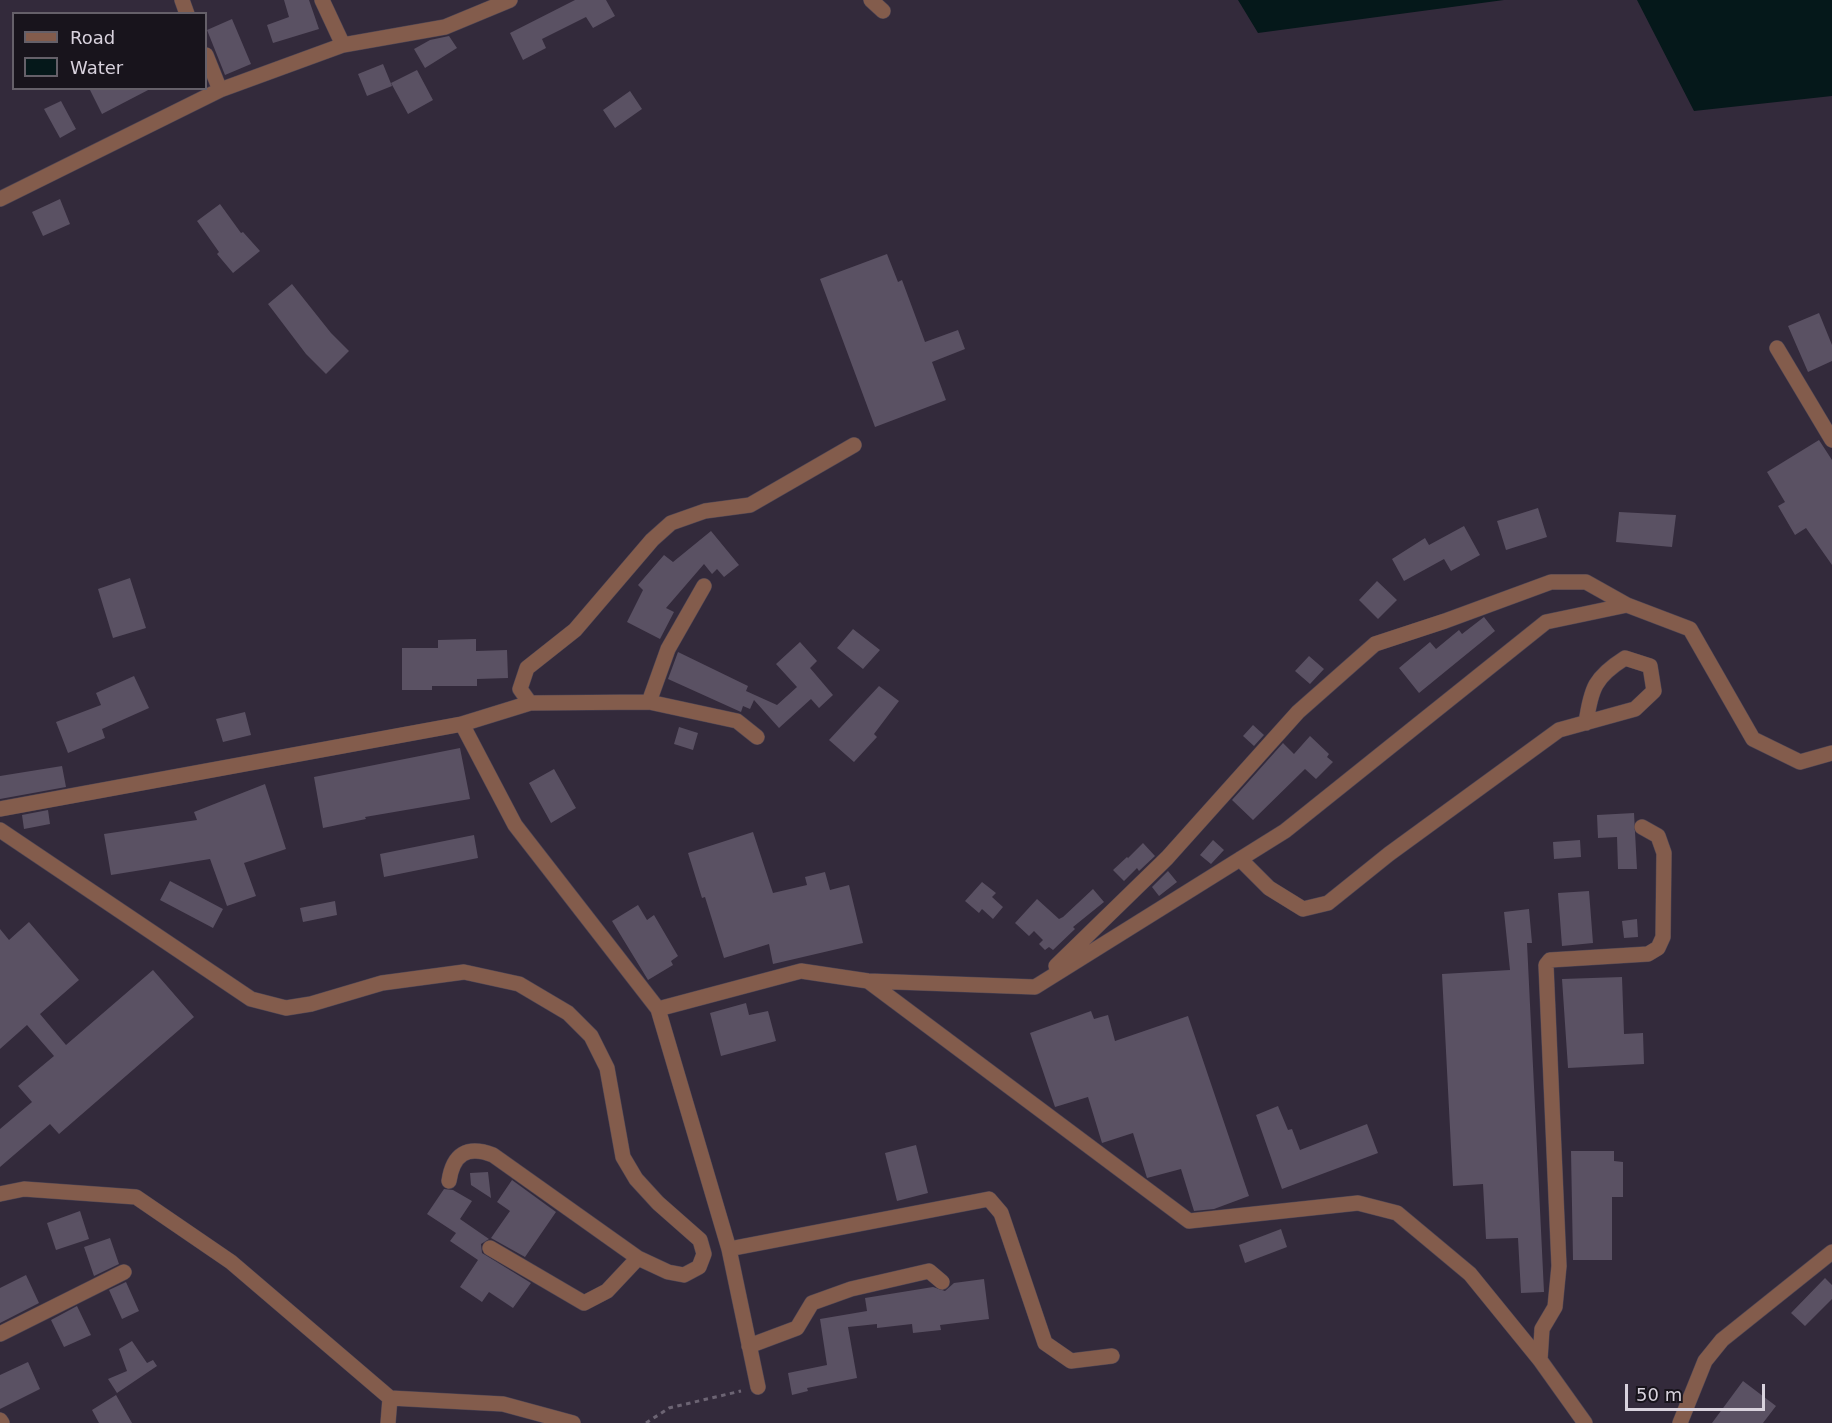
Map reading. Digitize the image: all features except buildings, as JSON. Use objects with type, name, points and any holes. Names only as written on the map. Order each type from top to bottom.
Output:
[{"type":"street","points":[[322,0],[343,45]]},
{"type":"street","points":[[0,200],[220,90],[343,45],[445,27],[510,0]]},
{"type":"street","points":[[871,0],[883,10]]},
{"type":"street","points":[[207,58],[220,90]]},
{"type":"street","points":[[1777,348],[1832,440]]},
{"type":"street","points":[[530,703],[520,688],[526,668],[575,630],[652,540],[671,523],[705,511],[750,505],[854,445]]},
{"type":"street","points":[[1035,987],[1167,858],[1298,712],[1375,644],[1551,582],[1586,582],[1627,605],[1690,629],[1753,739],[1800,762],[1832,753]]},
{"type":"street","points":[[649,702],[668,649],[704,586]]},
{"type":"street","points":[[658,1009],[801,971],[868,981],[1035,987],[1285,831],[1546,622],[1627,605]]},
{"type":"street","points":[[1240,859],[1269,888],[1303,909],[1328,903],[1389,854],[1559,730],[1586,723],[1635,709],[1654,691],[1650,666],[1625,658],[1602,672],[1589,700],[1586,723]]},
{"type":"street","points":[[0,809],[462,724],[530,703],[649,702],[737,721],[757,737]]},
{"type":"street","points":[[462,724],[515,825],[658,1009],[729,1249],[758,1387]]},
{"type":"street","points":[[1540,1360],[1542,1329],[1555,1307],[1559,1266],[1546,964],[1550,960],[1648,954],[1658,948],[1663,937],[1664,853],[1658,836],[1642,827]]},
{"type":"street","points":[[0,830],[251,999],[286,1008],[311,1004],[382,983],[464,972],[519,984],[568,1013],[591,1036],[607,1068],[622,1157],[636,1179],[651,1195],[700,1240],[704,1254],[699,1267],[684,1275],[668,1272],[638,1258],[493,1155],[479,1150],[464,1152],[451,1166],[449,1181]]},
{"type":"street","points":[[868,981],[1189,1221],[1358,1203],[1397,1213],[1470,1274],[1540,1360],[1585,1423]]},
{"type":"street","points":[[0,1194],[24,1189],[136,1197],[231,1262],[390,1398],[503,1404],[573,1423]]},
{"type":"street","points":[[729,1249],[989,1199],[1001,1213],[1045,1343],[1071,1361],[1112,1356]]},
{"type":"street","points":[[490,1248],[584,1303],[607,1291],[638,1258]]},
{"type":"street","points":[[1680,1423],[1705,1361],[1722,1340],[1832,1252]]},
{"type":"street","points":[[749,1346],[797,1328],[812,1303],[851,1289],[929,1271],[942,1282]]},
{"type":"street","points":[[0,1334],[124,1272]]},
{"type":"street","points":[[388,1423],[390,1398]]},
{"type":"path","points":[[646,1423],[669,1408],[758,1387]]},
{"type":"water","points":[[1238,0],[1504,0],[1258,33]]},
{"type":"water","points":[[1637,0],[1832,0],[1832,96],[1694,111]]}]
